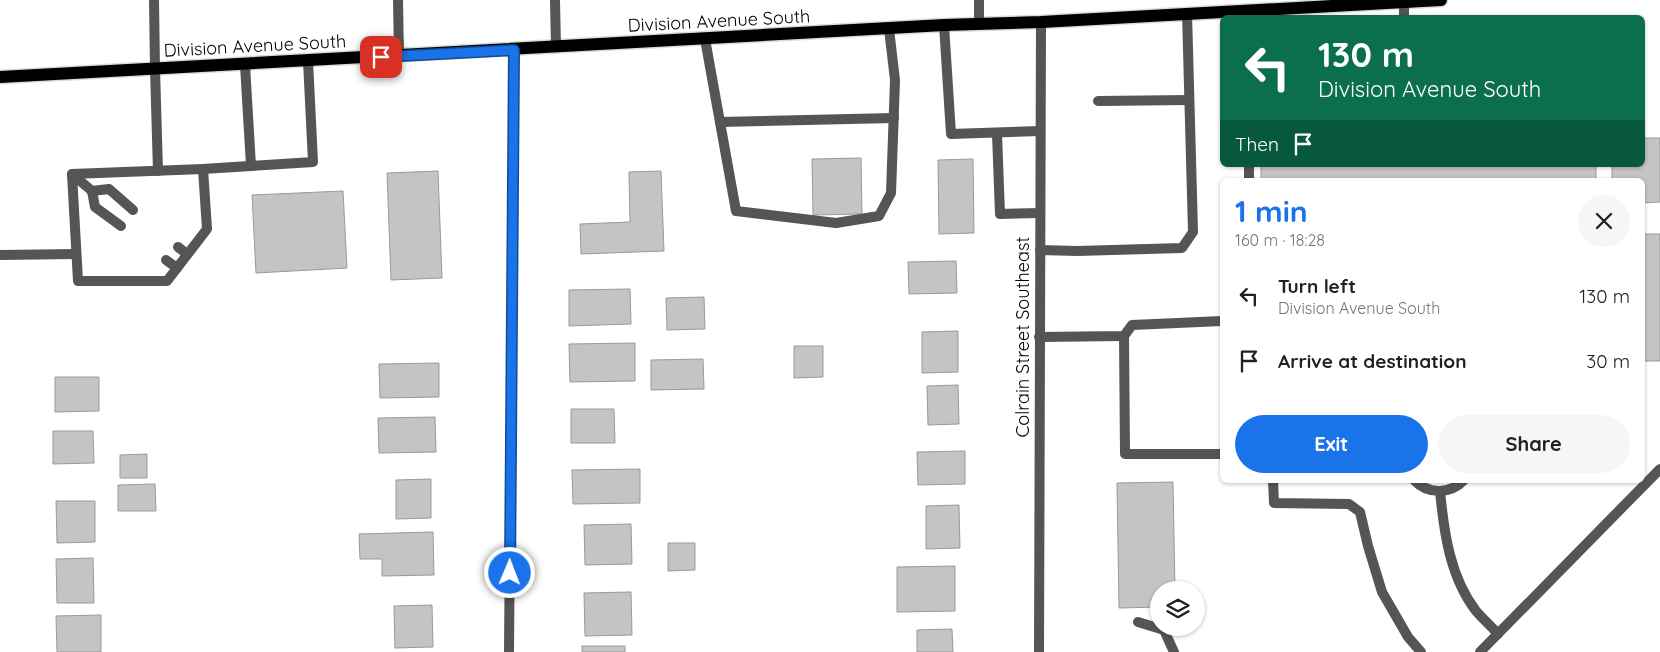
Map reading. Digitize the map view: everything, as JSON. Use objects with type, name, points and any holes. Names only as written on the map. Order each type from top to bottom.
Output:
[{"type":"main road","name":"Division Avenue South","points":[[0,78],[944,25],[1040,22],[1187,13],[1244,14],[1270,4],[1441,0]]},
{"type":"street","points":[[154,0],[158,171]]},
{"type":"street","points":[[398,0],[399,56]]},
{"type":"street","points":[[555,0],[556,47]]},
{"type":"street","points":[[979,0],[979,25]]},
{"type":"street","points":[[1404,2],[1404,15]]},
{"type":"street","points":[[1040,250],[1077,251],[1182,248],[1193,232],[1187,13]]},
{"type":"street","name":"Colrain Street Southeast","points":[[1039,652],[1040,22]]},
{"type":"street","points":[[944,25],[951,134],[997,134],[1040,131]]},
{"type":"street","points":[[705,39],[736,211],[836,223],[879,216],[891,193],[895,80],[890,29]]},
{"type":"street","points":[[509,652],[514,50]]},
{"type":"street","points":[[72,174],[203,169],[313,162],[308,62]]},
{"type":"street","points":[[245,64],[251,166]]},
{"type":"street","points":[[1098,101],[1189,100]]},
{"type":"street","points":[[720,122],[894,118]]},
{"type":"street","points":[[997,134],[1000,214],[1040,213]]},
{"type":"street","points":[[72,174],[78,280],[167,281],[207,229],[203,169]]},
{"type":"street","points":[[72,174],[92,191],[95,207],[121,226]]},
{"type":"street","points":[[92,191],[109,189],[133,210]]},
{"type":"street","points":[[178,247],[187,254]]},
{"type":"street","points":[[0,255],[76,254]]},
{"type":"street","points":[[166,260],[177,268]]},
{"type":"street","points":[[1220,321],[1132,324],[1124,336],[1124,454],[1220,454]]},
{"type":"street","points":[[1039,337],[1124,336]]},
{"type":"street","points":[[1480,652],[1660,469]]},
{"type":"street","points":[[1273,483],[1274,503],[1349,504],[1360,512],[1382,592],[1408,637],[1421,652]]},
{"type":"street","points":[[1418,483],[1428,490],[1440,491],[1452,489],[1460,483]]},
{"type":"street","points":[[1440,491],[1444,529],[1457,580],[1476,610],[1498,634]]},
{"type":"street","points":[[1138,622],[1164,630],[1174,652]]},
{"type":"building","points":[[1645,138],[1660,138],[1660,202],[1645,203],[1645,178],[1612,178],[1612,167],[1645,167]]},
{"type":"building","points":[[861,158],[862,214],[813,215],[812,159]]},
{"type":"building","points":[[973,159],[974,233],[939,234],[938,160]]},
{"type":"building","points":[[1261,167],[1596,167],[1596,178],[1261,178]]},
{"type":"building","points":[[438,171],[442,278],[391,280],[387,173]]},
{"type":"building","points":[[661,171],[664,251],[581,254],[580,224],[630,222],[629,172]]},
{"type":"building","points":[[343,191],[347,268],[256,273],[252,195]]},
{"type":"building","points":[[1645,234],[1660,234],[1660,361],[1645,361]]},
{"type":"building","points":[[956,261],[957,293],[909,294],[908,262]]},
{"type":"building","points":[[630,289],[631,324],[569,326],[569,290]]},
{"type":"building","points":[[704,297],[705,329],[667,330],[666,298]]},
{"type":"building","points":[[958,331],[958,372],[922,373],[922,332]]},
{"type":"building","points":[[635,343],[635,381],[570,382],[569,344]]},
{"type":"building","points":[[794,346],[823,346],[823,377],[794,378]]},
{"type":"building","points":[[703,359],[704,389],[651,390],[651,360]]},
{"type":"building","points":[[439,363],[439,397],[380,398],[379,364]]},
{"type":"building","points":[[55,377],[99,377],[99,411],[55,412]]},
{"type":"building","points":[[958,385],[959,424],[928,425],[927,386]]},
{"type":"building","points":[[571,409],[614,409],[615,443],[571,443]]},
{"type":"building","points":[[435,417],[436,452],[379,453],[378,418]]},
{"type":"building","points":[[53,431],[93,431],[94,463],[53,464]]},
{"type":"building","points":[[965,451],[965,484],[918,485],[917,452]]},
{"type":"building","points":[[147,454],[147,478],[120,478],[120,455]]},
{"type":"building","points":[[640,469],[640,503],[573,504],[572,470]]},
{"type":"building","points":[[431,479],[431,518],[396,519],[396,480]]},
{"type":"building","points":[[1173,482],[1175,581],[1150,581],[1150,607],[1119,608],[1117,483]]},
{"type":"building","points":[[155,484],[156,511],[118,511],[118,485]]},
{"type":"building","points":[[56,501],[95,501],[95,542],[57,543]]},
{"type":"building","points":[[959,505],[960,548],[926,549],[926,506]]},
{"type":"building","points":[[631,524],[632,564],[585,565],[584,525]]},
{"type":"building","points":[[433,532],[434,575],[382,576],[382,559],[360,559],[359,534]]},
{"type":"building","points":[[668,543],[695,543],[695,570],[668,571]]},
{"type":"building","points":[[93,558],[94,603],[57,603],[56,559]]},
{"type":"building","points":[[955,566],[955,611],[897,612],[897,567]]},
{"type":"building","points":[[631,592],[632,635],[585,636],[584,593]]},
{"type":"building","points":[[432,605],[433,647],[395,648],[394,606]]},
{"type":"building","points":[[101,615],[101,652],[57,652],[56,616]]},
{"type":"building","points":[[952,629],[953,652],[917,652],[917,630]]},
{"type":"building","points":[[582,646],[625,646],[625,652],[582,652]]},
{"type":"route","points":[[381,57],[514,50],[510,573]]}]
